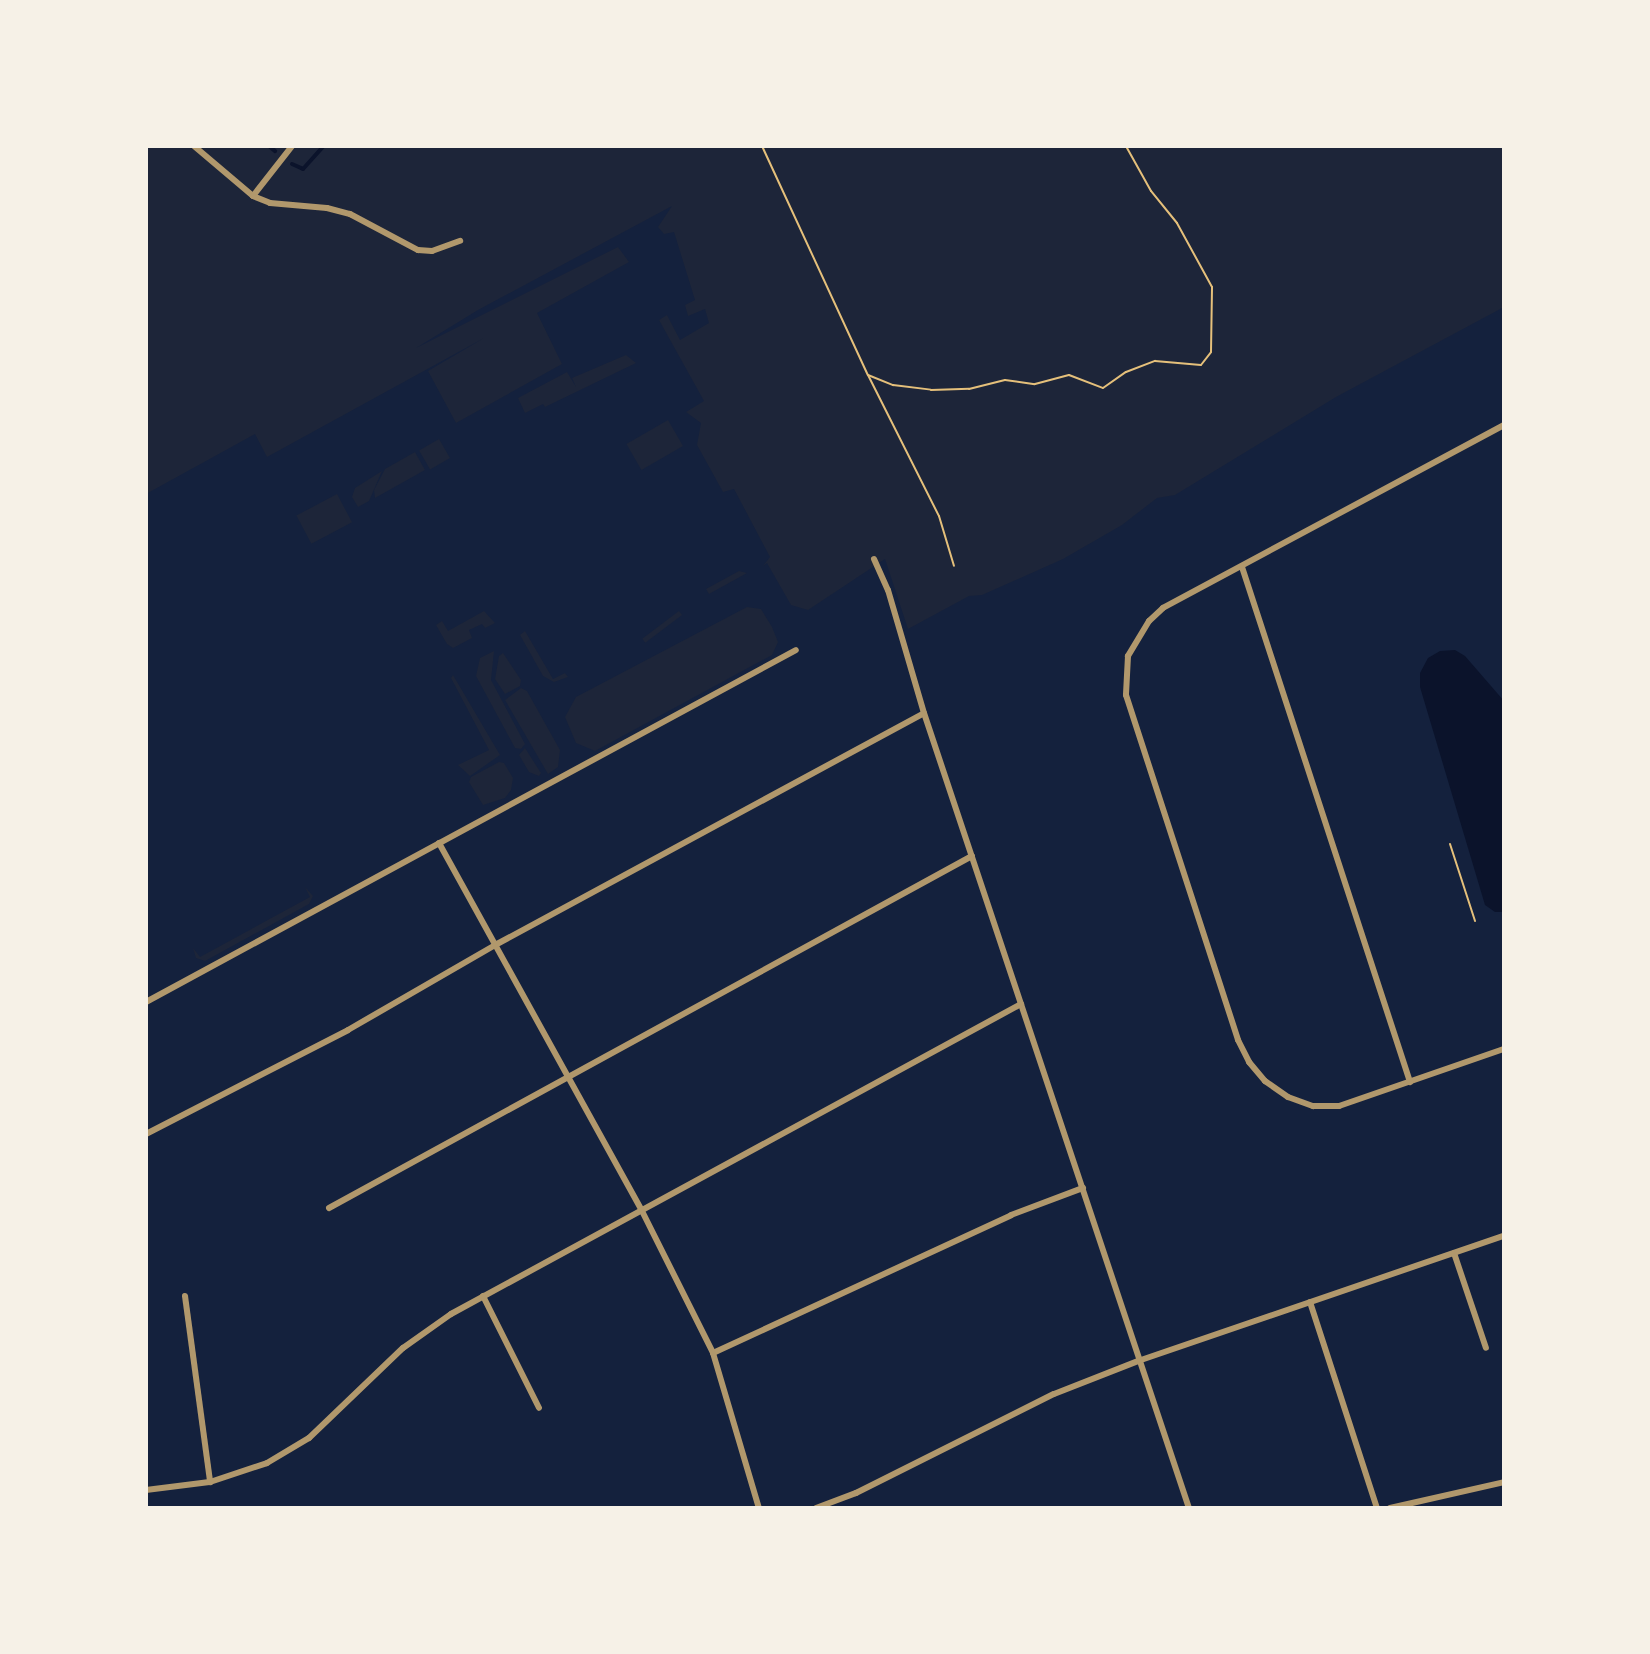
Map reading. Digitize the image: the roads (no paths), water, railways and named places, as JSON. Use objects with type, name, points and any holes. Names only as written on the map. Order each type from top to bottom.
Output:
[{"type":"street","points":[[194,146],[253,196],[270,203],[327,208],[350,214],[418,250],[432,251],[460,241]]},
{"type":"street","points":[[253,196],[292,146]]},
{"type":"street","points":[[1504,425],[1163,608],[1149,621],[1128,656],[1126,695],[1238,1040],[1249,1062],[1265,1081],[1288,1097],[1313,1106],[1339,1106],[1504,1049]]},
{"type":"street","points":[[874,559],[888,590],[924,713],[1189,1508]]},
{"type":"street","points":[[1242,567],[1410,1082]]},
{"type":"street","points":[[146,1002],[796,650]]},
{"type":"street","points":[[146,1134],[348,1030],[497,944],[924,713]]},
{"type":"street","points":[[439,843],[642,1211],[713,1353],[759,1508]]},
{"type":"street","points":[[329,1208],[972,856]]},
{"type":"street","points":[[146,1490],[210,1482],[267,1463],[309,1438],[403,1348],[483,1296],[1021,1004]]},
{"type":"street","points":[[713,1353],[998,1221],[1083,1188]]},
{"type":"street","points":[[816,1508],[884,1479],[1054,1394],[1138,1361],[1504,1236]]},
{"type":"street","points":[[1454,1253],[1486,1348]]},
{"type":"street","points":[[185,1296],[210,1482]]},
{"type":"street","points":[[483,1296],[539,1408]]},
{"type":"street","points":[[1310,1302],[1377,1508]]},
{"type":"street","points":[[1390,1508],[1504,1482]]},
{"type":"waterway","points":[[269,146],[275,151]]},
{"type":"waterway","points":[[292,164],[303,169],[324,146]]}]
